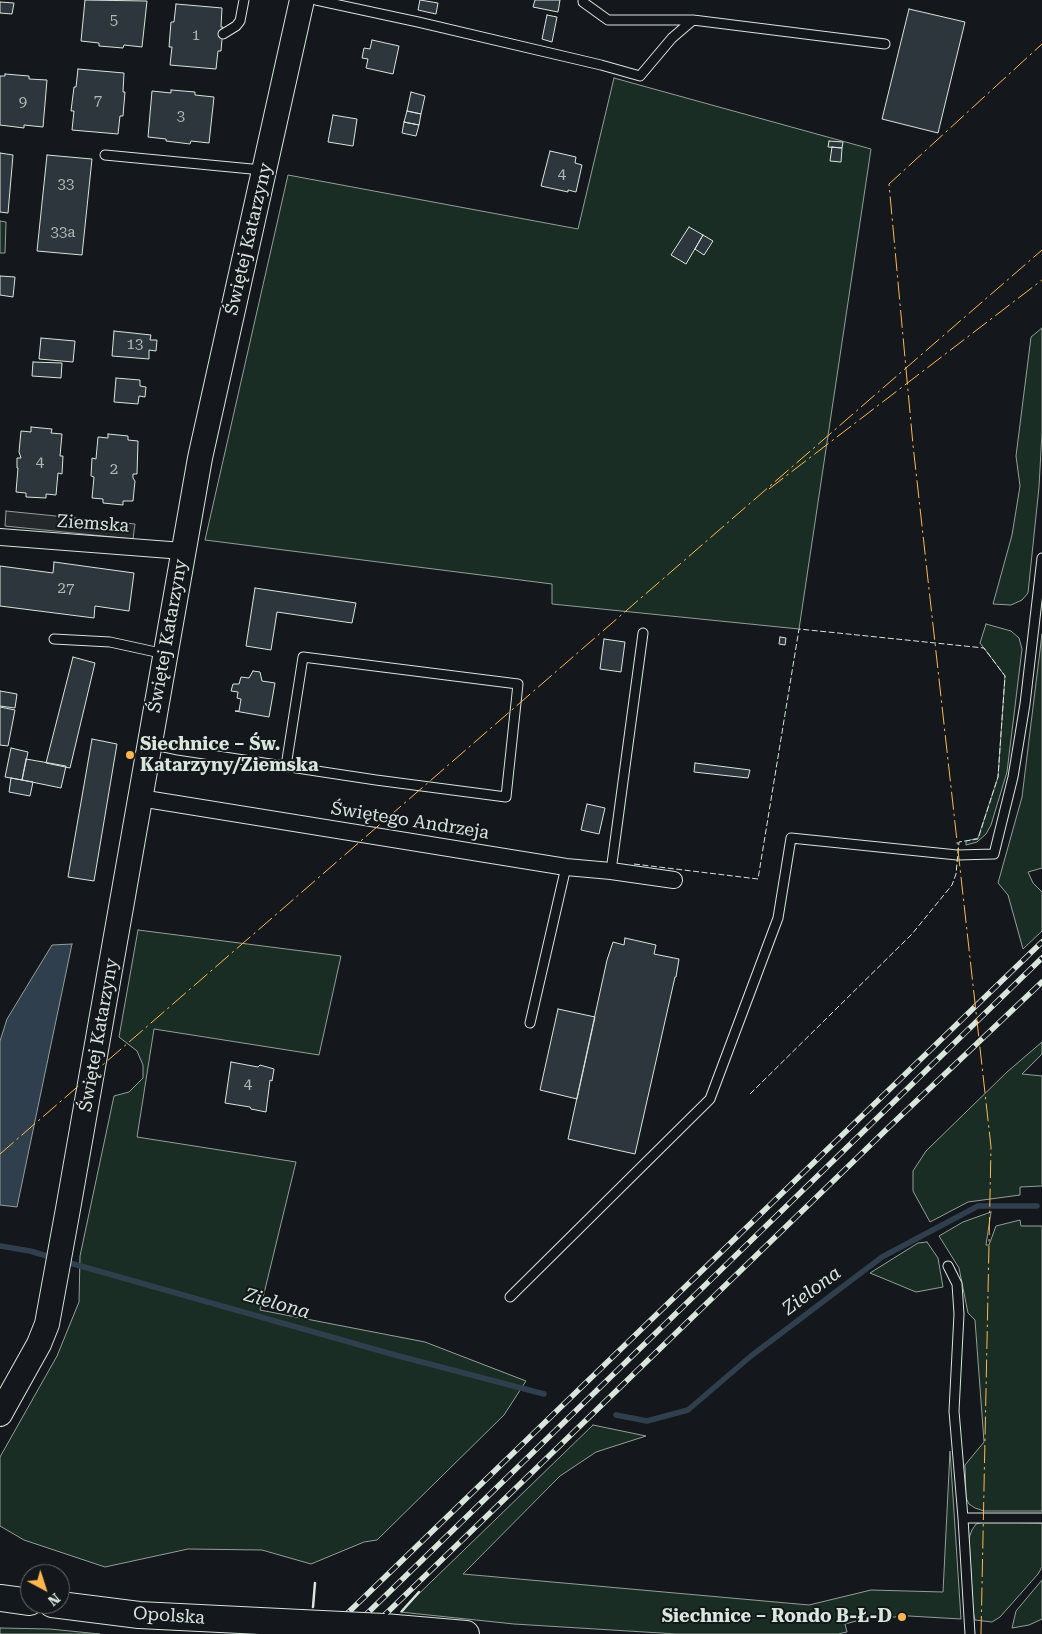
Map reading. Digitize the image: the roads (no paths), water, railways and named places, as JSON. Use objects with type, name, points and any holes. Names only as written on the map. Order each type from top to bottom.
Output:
[{"type":"main road","points":[[0,1598],[20,1601]]},
{"type":"main road","name":"Opolska","points":[[70,1606],[139,1615],[384,1627],[466,1634]]},
{"type":"street","name":"Świętej Katarzyny","points":[[0,1414],[39,1344],[47,1324],[200,458],[302,0]]},
{"type":"street","name":"Ziemska","points":[[0,537],[183,551]]},
{"type":"street","name":"Świętego Andrzeja","points":[[140,798],[566,866],[674,880]]},
{"type":"lane","points":[[223,34],[236,26],[240,21],[244,0]]},
{"type":"lane","points":[[316,0],[418,22],[640,76],[672,38],[693,20]]},
{"type":"lane","points":[[583,0],[583,2],[608,20],[693,20],[885,44]]},
{"type":"lane","points":[[105,155],[265,170]]},
{"type":"lane","points":[[510,1297],[710,1099],[778,918],[791,838],[957,855],[994,854],[1013,777],[1025,704],[1042,558]]},
{"type":"lane","points":[[611,871],[643,633]]},
{"type":"lane","points":[[54,639],[110,642],[165,654]]},
{"type":"lane","points":[[150,744],[286,766],[376,780],[506,796],[518,684],[302,657],[286,766]]},
{"type":"lane","points":[[530,1023],[566,866]]},
{"type":"lane","points":[[948,1266],[957,1284],[959,1314],[954,1411],[970,1634]]},
{"type":"lane","points":[[963,1518],[1042,1518]]},
{"type":"water","points":[[72,944],[17,1207],[0,1205],[0,1041],[7,1019],[52,945]]},
{"type":"waterway","name":"Zielona","points":[[616,1415],[647,1421],[688,1410],[751,1356],[882,1257],[978,1206],[1037,1206]]},
{"type":"waterway","name":"Zielona","points":[[0,1246],[30,1251],[54,1258]]},
{"type":"waterway","name":"Zielona","points":[[63,1261],[395,1355],[544,1394]]},
{"type":"railway","points":[[326,1634],[1042,942]]},
{"type":"railway","points":[[346,1634],[1042,958]]},
{"type":"railway","points":[[365,1634],[889,1127],[1042,982]]},
{"type":"place","name":"Siechnice – Św. Katarzyny/Ziemska","points":[[130,755]]},
{"type":"place","name":"Siechnice – Rondo B-Ł-D","points":[[902,1617]]}]
